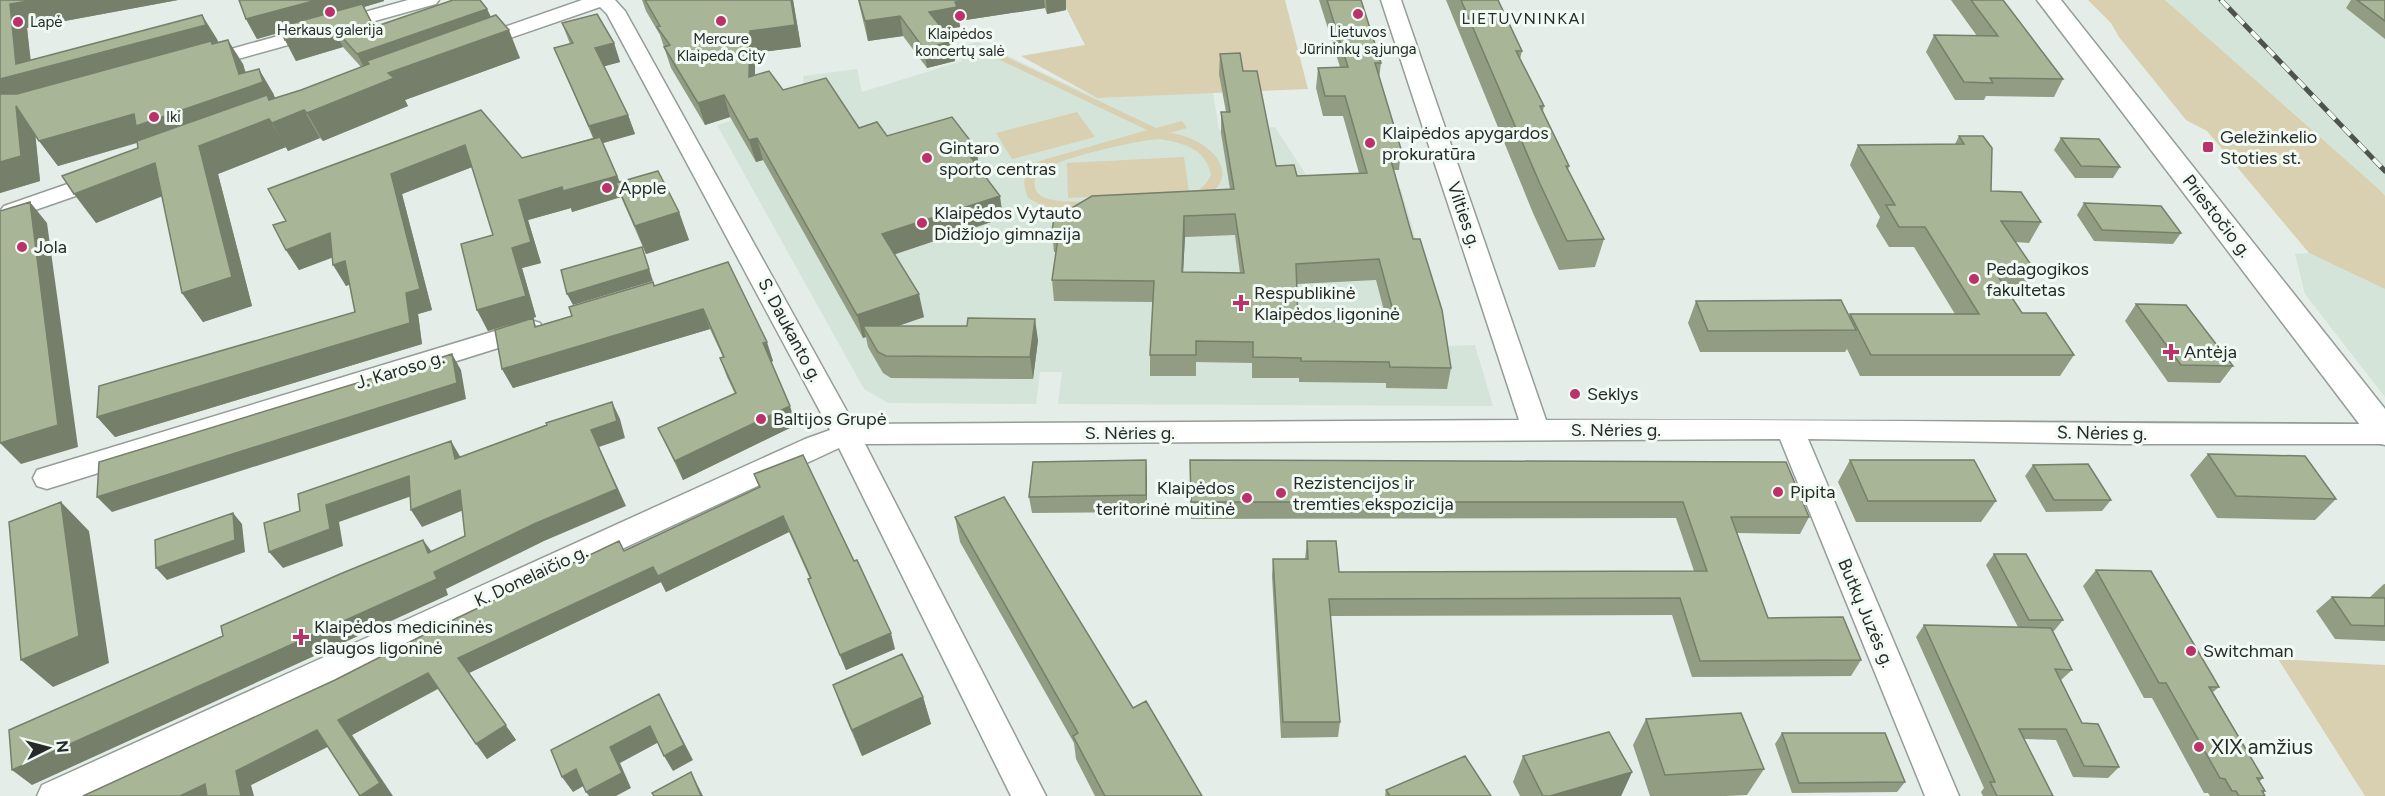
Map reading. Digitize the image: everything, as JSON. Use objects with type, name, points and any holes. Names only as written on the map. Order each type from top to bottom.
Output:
[{"type":"main road","name":"Priestočio g.","points":[[2049,0],[2385,433]]},
{"type":"street","points":[[188,67],[429,0]]},
{"type":"street","points":[[450,53],[602,0]]},
{"type":"street","name":"S. Daukanto g.","points":[[602,0],[615,11],[742,264],[846,435],[1029,796]]},
{"type":"street","name":"Vilties g.","points":[[1391,0],[1536,431]]},
{"type":"street","points":[[12,211],[124,171]]},
{"type":"street","name":"J. Karoso g.","points":[[47,478],[560,321]]},
{"type":"street","name":"S. Nėries g.","points":[[846,435],[888,432],[1790,429],[2124,434],[2385,433]]},
{"type":"street","name":"Butkų Juzės g.","points":[[1790,429],[1942,796]]},
{"type":"street","name":"K. Donelaičio g.","points":[[54,796],[626,532],[815,446],[846,435]]},
{"type":"shaded area","points":[[1062,0],[1285,0],[1308,89],[1097,98],[1021,56],[1085,45]]},
{"type":"shaded area","points":[[2088,0],[2165,0],[2381,191],[2385,196],[2385,289],[2309,253],[2207,131],[2186,120],[2119,37],[2111,23]]},
{"type":"shaded area","points":[[2165,0],[2385,0],[2385,196],[2381,191]]},
{"type":"shaded area","points":[[978,42],[1097,98],[1213,92],[1219,130],[1275,127],[1318,193],[1401,189],[1448,346],[1475,345],[1493,406],[1058,404],[1062,372],[1040,372],[1036,404],[888,403],[864,389],[717,125],[805,99],[803,76],[857,69],[862,92],[962,61],[952,47]]},
{"type":"shaded area","points":[[981,45],[1156,128],[1182,121],[1187,128],[1170,133],[1200,143],[1212,152],[1219,162],[1222,173],[1220,184],[1210,194],[1193,203],[1064,210],[1043,206],[1028,198],[1025,179],[1033,163],[1147,130],[975,48]],"holes":[[[1159,139],[1192,148],[1199,153],[1208,166],[1211,175],[1209,179],[1202,187],[1189,195],[1071,202],[1043,197],[1035,189],[1036,176],[1049,166],[1062,161],[1134,143]]]},
{"type":"shaded area","points":[[1077,112],[1095,137],[1012,159],[996,133]]},
{"type":"shaded area","points":[[1184,157],[1189,192],[1068,198],[1067,163]]},
{"type":"shaded area","points":[[2309,253],[2385,289],[2385,397],[2305,294],[2295,254]]},
{"type":"shaded area","points":[[2278,659],[2385,665],[2385,796],[2365,796]]},
{"type":"building","points":[[0,0],[34,0],[10,4],[16,64],[202,15],[206,25],[0,79]]},
{"type":"building","points":[[239,0],[317,0],[246,19]]},
{"type":"building","points":[[453,0],[480,0],[487,9],[357,54],[333,27],[285,40],[279,27],[362,4],[374,27]]},
{"type":"building","points":[[645,0],[791,0],[795,25],[750,31],[749,77],[769,71],[783,90],[826,78],[859,128],[877,122],[887,136],[952,117],[976,148],[966,151],[1000,196],[882,234],[919,294],[857,315],[757,138],[749,140],[724,95],[698,103],[664,47],[670,45],[657,27],[660,26]]},
{"type":"building","points":[[859,0],[967,0],[955,2],[957,7],[929,12],[952,41],[924,49],[900,16],[865,21]]},
{"type":"building","points":[[1327,0],[1361,0],[1381,63],[1375,63],[1401,149],[1388,150],[1413,239],[1420,239],[1442,310],[1451,368],[1390,367],[1389,362],[1301,361],[1301,358],[1253,357],[1253,342],[1196,341],[1196,355],[1150,355],[1154,281],[1052,280],[1059,231],[1052,231],[1055,212],[1065,212],[1092,196],[1234,189],[1221,112],[1230,112],[1220,54],[1240,53],[1243,71],[1257,71],[1276,166],[1294,165],[1297,176],[1367,173],[1345,96],[1325,96],[1318,68],[1348,67]],"holes":[[[1235,214],[1244,273],[1182,272],[1184,216]],[[1379,259],[1396,322],[1298,320],[1296,264]]]},
{"type":"building","points":[[1461,0],[1498,0],[1522,51],[1516,51],[1544,106],[1540,106],[1569,166],[1566,166],[1604,239],[1567,241]]},
{"type":"building","points":[[1971,0],[2003,0],[2063,79],[1990,78],[1993,83],[1964,82],[1934,35],[1998,36]]},
{"type":"building","points":[[2357,0],[2385,0],[2385,21]]},
{"type":"building","points":[[597,14],[614,43],[595,48],[628,115],[589,126],[554,48],[573,43],[562,23]]},
{"type":"building","points":[[496,15],[509,30],[388,73],[394,78],[307,113],[304,110],[272,123],[269,119],[199,146],[232,277],[182,293],[155,163],[74,194],[62,176],[138,148],[137,141],[267,95],[269,100],[301,90],[369,64],[367,61]]},
{"type":"building","points":[[228,40],[239,74],[259,69],[263,82],[136,126],[134,114],[39,141],[16,106],[21,156],[0,162],[0,94],[17,94],[211,41],[212,44]]},
{"type":"building","points":[[481,110],[522,158],[600,137],[617,176],[563,191],[562,187],[519,200],[531,242],[512,248],[526,296],[477,310],[461,244],[493,235],[465,145],[391,174],[420,289],[406,293],[410,323],[97,417],[99,386],[355,312],[345,261],[333,265],[330,233],[286,250],[273,225],[286,221],[268,189]]},
{"type":"building","points":[[1959,136],[1983,136],[1992,148],[1991,191],[2021,192],[2041,222],[2001,221],[2036,272],[1995,272],[2022,313],[2046,313],[2074,355],[1871,355],[1850,314],[1979,314],[1925,227],[1899,227],[1886,205],[1895,205],[1858,145],[1964,144]]},
{"type":"building","points":[[2061,138],[2099,139],[2120,167],[2081,166]]},
{"type":"building","points":[[658,171],[679,212],[635,226],[616,183]]},
{"type":"building","points":[[30,202],[58,425],[0,443],[0,211]]},
{"type":"building","points":[[2084,203],[2161,206],[2181,233],[2102,230]]},
{"type":"building","points":[[642,247],[649,269],[567,294],[561,270]]},
{"type":"building","points":[[728,262],[767,342],[763,343],[790,406],[675,461],[658,428],[736,393],[720,358],[724,357],[703,309],[502,369],[495,330],[533,318],[535,327],[572,316],[569,307],[653,282],[654,286]]},
{"type":"building","points":[[1841,300],[1856,330],[1708,331],[1696,301]]},
{"type":"building","points":[[2136,304],[2186,305],[2233,366],[2181,365]]},
{"type":"building","points":[[968,318],[1035,319],[1030,357],[886,356],[878,352],[863,326],[967,326]]},
{"type":"building","points":[[452,354],[457,383],[97,497],[99,462]]},
{"type":"building","points":[[612,402],[617,421],[591,430],[617,489],[534,524],[434,572],[437,579],[12,770],[9,730],[223,636],[221,626],[340,574],[423,540],[428,553],[465,536],[460,490],[411,510],[409,476],[326,505],[330,529],[269,552],[264,523],[300,511],[298,494],[451,441],[455,459],[547,425],[546,423]]},
{"type":"building","points":[[2208,454],[2305,456],[2336,499],[2236,496]]},
{"type":"building","points":[[803,455],[854,561],[857,560],[891,633],[840,655],[808,579],[811,578],[783,516],[658,576],[653,567],[458,658],[506,725],[476,744],[428,673],[338,720],[380,783],[360,796],[317,730],[236,771],[241,796],[207,796],[205,784],[180,796],[83,796],[335,680],[457,618],[619,541],[624,551],[760,487],[754,474]]},
{"type":"building","points":[[1146,460],[1146,495],[1029,497],[1033,462]]},
{"type":"building","points":[[1190,460],[1786,462],[1809,517],[1731,517],[1768,618],[1843,617],[1861,660],[1700,661],[1680,598],[1329,599],[1340,722],[1283,722],[1273,559],[1308,559],[1307,541],[1336,541],[1339,572],[1707,571],[1683,502],[1191,502]]},
{"type":"building","points":[[1850,460],[1974,460],[1996,501],[1868,501]]},
{"type":"building","points":[[2088,464],[2111,500],[2054,500],[2033,465]]},
{"type":"building","points":[[1004,497],[1133,708],[1146,701],[1202,796],[1105,796],[1073,736],[1078,733],[955,517]]},
{"type":"building","points":[[61,502],[79,636],[21,660],[9,522]]},
{"type":"building","points":[[233,513],[235,540],[156,568],[155,540]]},
{"type":"building","points":[[1994,554],[2026,554],[2063,620],[2029,620]]},
{"type":"building","points":[[2096,570],[2151,571],[2219,687],[2209,687],[2263,778],[2257,778],[2265,791],[2262,791],[2265,796],[2239,796],[2236,791],[2232,791],[2225,779],[2220,778],[2166,683],[2159,683]]},
{"type":"building","points":[[2332,597],[2385,598],[2385,626],[2351,625]]},
{"type":"building","points":[[1924,625],[2051,628],[2072,670],[2055,669],[2082,723],[2098,724],[2119,767],[2084,766],[2066,729],[2019,729],[2053,796],[1997,796],[1990,782],[1995,782]]},
{"type":"building","points":[[902,654],[923,697],[852,730],[833,685]]},
{"type":"building","points":[[659,694],[684,745],[664,756],[650,726],[610,747],[622,773],[586,792],[576,769],[562,777],[551,750]]},
{"type":"building","points":[[1741,713],[1764,769],[1665,775],[1646,719]]},
{"type":"building","points":[[1609,732],[1632,772],[1550,796],[1543,796],[1523,756]]},
{"type":"building","points":[[1782,733],[1885,733],[1905,782],[1799,783]]},
{"type":"building","points":[[1465,756],[1491,796],[1390,796],[1386,790]]},
{"type":"building","points":[[691,772],[701,796],[654,796],[652,793]]},
{"type":"railway","points":[[2221,0],[2385,171]]},
{"type":"place","name":"Herkaus galerija","points":[[330,12]]},
{"type":"place","name":"Lietuvos Jūrininkų sąjunga","points":[[1358,14]]},
{"type":"place","name":"Klaipėdos koncertų salė","points":[[960,16]]},
{"type":"place","name":"Mercure Klaipeda City","points":[[721,21]]},
{"type":"place","name":"Lapė","points":[[18,22]]},
{"type":"place","name":"Iki","points":[[154,117]]},
{"type":"place","name":"Klaipėdos apygardos prokuratūra","points":[[1370,143]]},
{"type":"place","name":"Geležinkelio Stoties st.","points":[[2208,147]]},
{"type":"place","name":"Gintaro sporto centras","points":[[927,158]]},
{"type":"place","name":"Apple","points":[[607,188]]},
{"type":"place","name":"Klaipėdos Vytauto Didžiojo gimnazija","points":[[922,223]]},
{"type":"place","name":"Jola","points":[[22,247]]},
{"type":"place","name":"Pedagogikos fakultetas","points":[[1974,279]]},
{"type":"place","name":"Respublikinė Klaipėdos ligoninė","points":[[1241,303]]},
{"type":"place","name":"Antėja","points":[[2171,352]]},
{"type":"place","name":"Seklys","points":[[1575,394]]},
{"type":"place","name":"Baltijos Grupė","points":[[761,419]]},
{"type":"place","name":"Pipita","points":[[1778,492]]},
{"type":"place","name":"Rezistencijos ir tremties ekspozicija","points":[[1281,493]]},
{"type":"place","name":"Klaipėdos teritorinė muitinė","points":[[1247,498]]},
{"type":"place","name":"Klaipėdos medicininės slaugos ligoninė","points":[[301,637]]},
{"type":"place","name":"Switchman","points":[[2191,651]]},
{"type":"place","name":"XIX amžius","points":[[2199,747]]},
{"type":"district","name":"LIETUVNINKAI","points":[[1524,18]]}]
